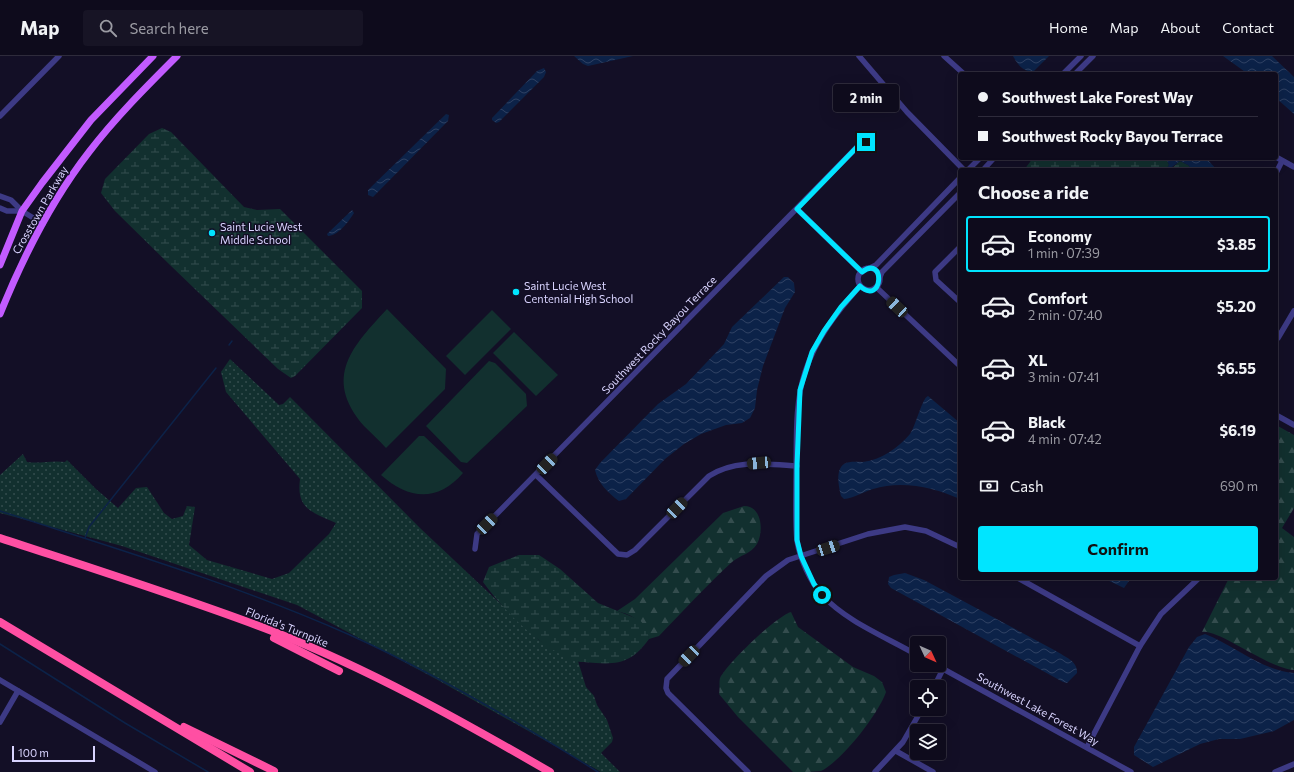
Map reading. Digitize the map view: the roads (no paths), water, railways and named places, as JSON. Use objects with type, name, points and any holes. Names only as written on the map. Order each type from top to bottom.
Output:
[{"type":"highway","name":"Florida's Turnpike","points":[[0,538],[128,580],[273,631],[349,664],[410,694],[470,725],[550,772]]},
{"type":"highway","points":[[0,622],[250,772]]},
{"type":"highway","points":[[247,622],[339,671]]},
{"type":"highway","points":[[147,709],[274,771]]},
{"type":"main road","name":"Crosstown Parkway","points":[[0,265],[22,211],[91,120],[152,56]]},
{"type":"main road","name":"Crosstown Parkway","points":[[0,314],[20,266],[59,195],[88,153],[113,122],[177,56]]},
{"type":"street","points":[[0,116],[59,56]]},
{"type":"street","points":[[859,56],[907,112],[964,168]]},
{"type":"street","points":[[944,56],[962,72]]},
{"type":"street","points":[[1065,72],[1081,56]]},
{"type":"street","points":[[1077,72],[1093,56]]},
{"type":"street","name":"Southwest Rocky Bayou Terrace","points":[[475,549],[477,534],[858,146],[866,142],[874,142]]},
{"type":"street","points":[[1278,158],[1294,167]]},
{"type":"street","points":[[968,168],[978,160]]},
{"type":"street","points":[[985,168],[992,160]]},
{"type":"street","points":[[1278,168],[1282,161]]},
{"type":"street","points":[[910,651],[850,617],[834,606],[822,595],[814,584],[801,556],[797,540],[797,466],[800,390],[812,352],[824,331],[841,307],[860,286],[859,277],[862,272],[876,265],[958,180]]},
{"type":"street","points":[[0,196],[11,200],[22,211],[43,224]]},
{"type":"street","points":[[876,288],[882,272],[958,196]]},
{"type":"street","points":[[0,208],[7,211],[22,211]]},
{"type":"street","points":[[797,209],[862,272]]},
{"type":"street","points":[[908,232],[911,236],[916,238]]},
{"type":"street","points":[[958,249],[936,272],[935,276],[936,280],[958,300]]},
{"type":"street","points":[[870,268],[876,271],[880,277]]},
{"type":"street","points":[[860,286],[869,290],[876,288]]},
{"type":"street","points":[[876,288],[958,364]]},
{"type":"street","points":[[1278,338],[1294,311]]},
{"type":"street","points":[[1278,416],[1294,425]]},
{"type":"street","points":[[536,475],[618,554],[627,555],[635,550],[709,476],[719,469],[759,463],[797,466]]},
{"type":"street","points":[[748,772],[668,693],[666,688],[667,679],[766,576],[788,560],[868,534],[904,527],[926,531],[958,546]]},
{"type":"street","points":[[1022,580],[1140,646]]},
{"type":"street","points":[[1087,747],[1140,646],[1161,614],[1197,580]]},
{"type":"street","name":"Southwest Lake Forest Way","points":[[946,671],[1131,772]]},
{"type":"street","points":[[0,680],[155,772]]},
{"type":"street","points":[[0,722],[18,691]]},
{"type":"street","points":[[874,772],[896,751],[918,716]]},
{"type":"street","points":[[896,751],[933,772]]},
{"type":"street","points":[[1275,772],[1294,764]]},
{"type":"water","points":[[574,56],[633,56],[588,66],[583,64]]},
{"type":"water","points":[[1013,56],[1049,56],[1033,72],[1021,67]]},
{"type":"water","points":[[1223,56],[1272,56],[1294,77],[1294,114],[1278,100],[1278,72],[1245,72]]},
{"type":"water","points":[[544,68],[546,72],[544,77],[499,122],[496,123],[492,120],[492,118],[537,71]]},
{"type":"water","points":[[446,114],[449,115],[448,121],[373,197],[368,195],[368,190]]},
{"type":"water","points":[[1167,160],[1208,160],[1215,168],[1191,168],[1180,161],[1171,168],[1167,168],[1169,165]]},
{"type":"water","points":[[352,210],[354,213],[343,228],[336,234],[328,236],[327,234]]},
{"type":"water","points":[[784,277],[788,277],[794,283],[795,292],[785,308],[763,366],[757,390],[755,408],[750,418],[742,423],[726,425],[701,434],[684,444],[665,459],[626,499],[619,501],[607,491],[596,475],[595,470],[600,463],[658,404],[686,384],[724,344],[732,327]]},
{"type":"water","points":[[928,396],[958,421],[958,498],[928,488],[895,485],[869,490],[844,499],[841,496],[839,484],[839,470],[841,467],[848,462],[863,462],[876,459],[900,444],[910,434]]},
{"type":"water","points":[[905,573],[924,580],[1067,657],[1075,665],[1077,673],[1067,683],[1063,682],[891,588],[888,584],[889,577]]},
{"type":"water","points":[[1107,580],[1130,580],[1124,588]]},
{"type":"water","points":[[1205,634],[1259,663],[1271,668],[1294,673],[1294,720],[1274,731],[1240,739],[1219,739],[1200,744],[1153,767],[1134,755],[1134,747],[1189,647],[1197,637]]},
{"type":"waterway","points":[[229,345],[232,341]]},
{"type":"waterway","points":[[85,538],[89,527],[216,368]]},
{"type":"waterway","points":[[0,511],[177,568],[265,600],[350,635],[414,666],[476,699],[598,772]]},
{"type":"waterway","points":[[0,644],[125,723],[208,772]]},
{"type":"place","name":"Saint Lucie West Middle School","points":[[212,233]]},
{"type":"place","name":"Saint Lucie West Centenial High School","points":[[516,292]]}]
